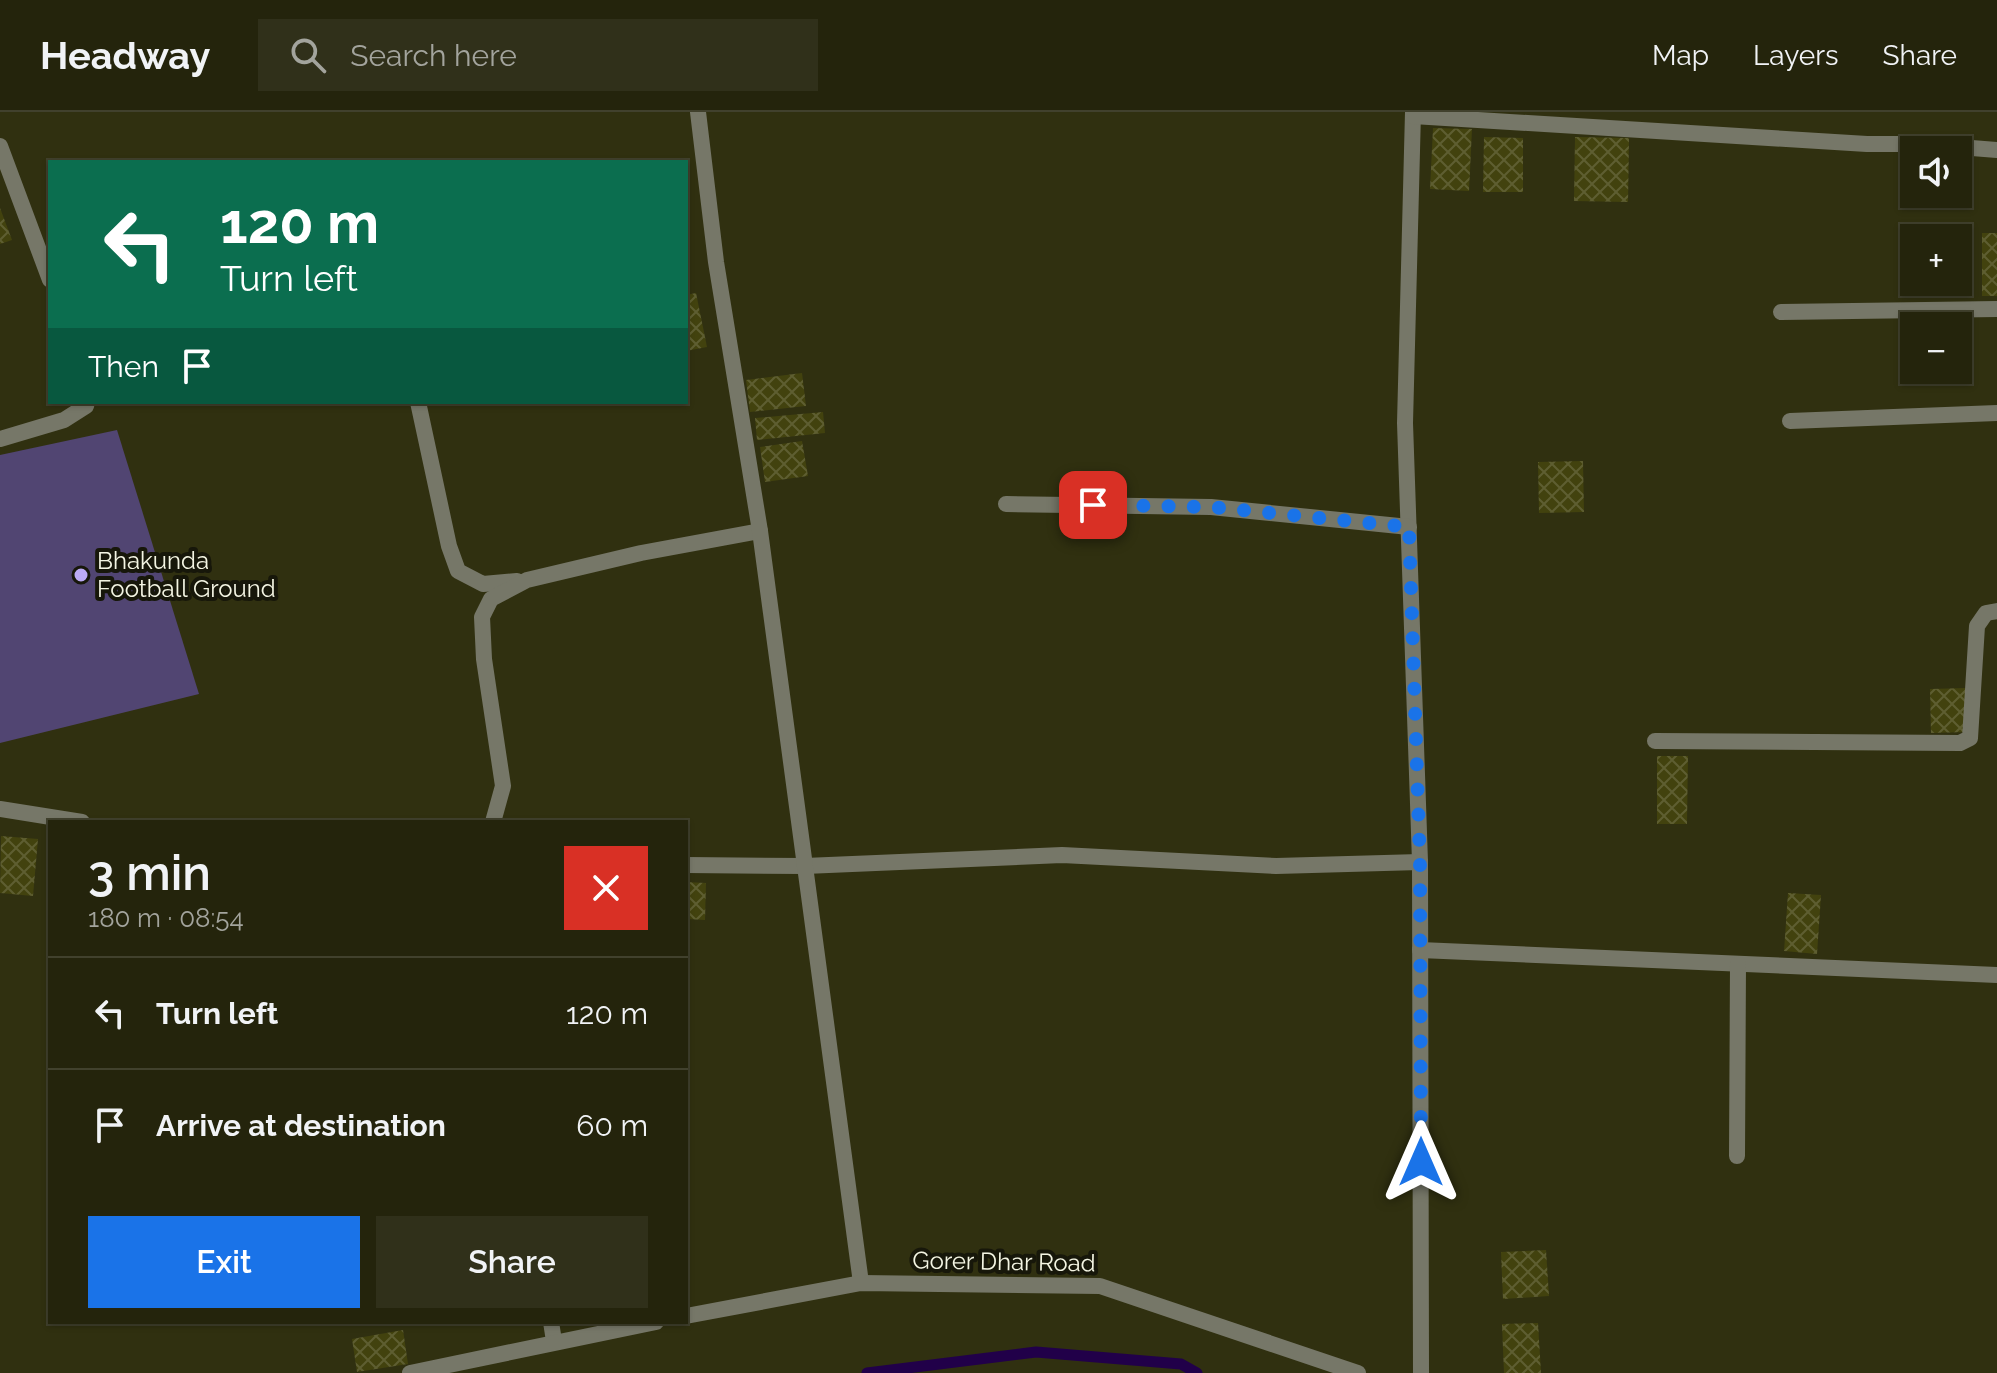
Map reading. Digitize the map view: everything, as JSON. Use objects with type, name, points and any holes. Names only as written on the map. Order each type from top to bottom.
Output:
[{"type":"street","points":[[698,112],[716,262],[760,531],[861,1283]]},
{"type":"street","points":[[1421,1373],[1420,862],[1405,423],[1413,114],[1997,150]]},
{"type":"street","points":[[0,146],[48,275]]},
{"type":"street","points":[[1781,312],[1997,309]]},
{"type":"street","points":[[0,439],[64,420],[86,404]]},
{"type":"street","points":[[418,404],[449,546],[458,571],[483,584],[527,580],[641,553],[760,531]]},
{"type":"street","points":[[1790,421],[1997,413]]},
{"type":"street","points":[[1006,504],[1211,507],[1409,527]]},
{"type":"street","points":[[494,820],[503,786],[484,659],[482,617],[491,599],[527,580]]},
{"type":"street","points":[[1655,741],[1960,743],[1970,738],[1977,626],[1986,613],[1997,611]]},
{"type":"street","points":[[0,809],[69,820]]},
{"type":"street","points":[[688,865],[805,866],[1062,855],[1276,866],[1420,862]]},
{"type":"street","points":[[1420,950],[1997,975]]},
{"type":"street","points":[[1737,1156],[1738,964]]},
{"type":"street","name":"Gorer Dhar Road","points":[[688,1316],[861,1283],[1100,1286],[1358,1373]]},
{"type":"street","points":[[551,1324],[554,1341]]},
{"type":"street","points":[[410,1373],[645,1324]]},
{"type":"shaded area","name":"Bhakunda Football Ground","points":[[117,430],[199,694],[0,743],[0,455]]},
{"type":"building","points":[[1433,128],[1472,129],[1469,191],[1430,189]]},
{"type":"building","points":[[1484,137],[1523,138],[1523,192],[1483,192]]},
{"type":"building","points":[[1575,137],[1629,138],[1628,202],[1574,201]]},
{"type":"building","points":[[0,208],[12,240],[0,244]]},
{"type":"building","points":[[1982,233],[1997,233],[1997,296],[1982,296]]},
{"type":"building","points":[[696,293],[707,347],[688,351],[688,295]]},
{"type":"building","points":[[802,373],[806,406],[750,412],[746,380]]},
{"type":"building","points":[[823,412],[825,433],[757,440],[755,418]]},
{"type":"building","points":[[802,441],[808,476],[765,482],[760,447]]},
{"type":"building","points":[[1583,461],[1584,512],[1539,513],[1538,462]]},
{"type":"building","points":[[1966,688],[1967,732],[1931,733],[1930,689]]},
{"type":"building","points":[[1657,756],[1688,756],[1687,824],[1657,824]]},
{"type":"building","points":[[1,836],[38,839],[33,896],[0,893]]},
{"type":"building","points":[[688,882],[706,883],[705,920],[688,919]]},
{"type":"building","points":[[1788,893],[1821,895],[1817,954],[1784,951]]},
{"type":"building","points":[[1546,1250],[1549,1296],[1503,1299],[1501,1252]]},
{"type":"building","points":[[1538,1323],[1541,1373],[1504,1373],[1502,1324]]},
{"type":"building","points":[[403,1330],[408,1364],[357,1372],[352,1339]]},
{"type":"waterway","points":[[867,1373],[1036,1352],[1181,1364],[1197,1373]]},
{"type":"place","name":"Bhakunda Football Ground","points":[[81,575]]},
{"type":"route","points":[[1093,505],[1211,507],[1409,527],[1420,862],[1421,1162]]}]
